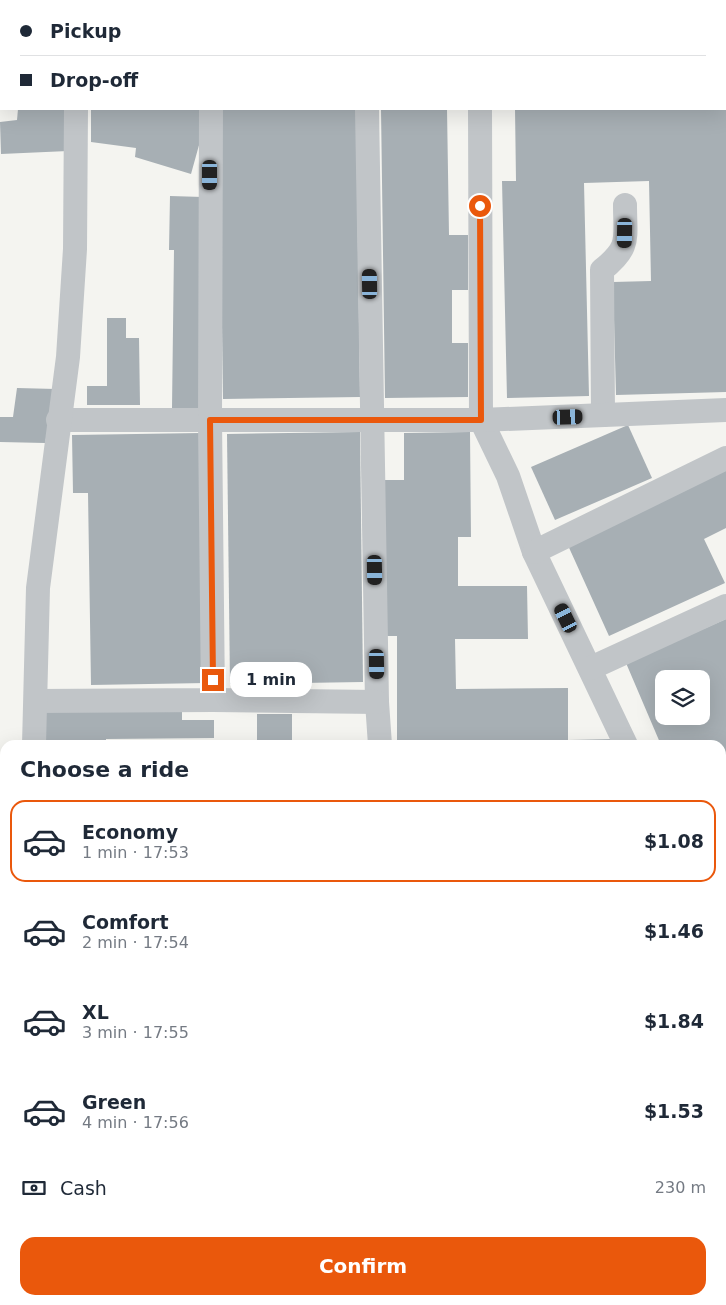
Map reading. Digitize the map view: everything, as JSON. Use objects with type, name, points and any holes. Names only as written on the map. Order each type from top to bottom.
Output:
[{"type":"street","points":[[34,740],[38,588],[58,420],[68,357],[74,259],[76,110]]},
{"type":"street","points":[[211,110],[210,420],[214,700]]},
{"type":"street","points":[[367,110],[380,740]]},
{"type":"street","points":[[480,110],[481,420],[508,476],[534,552],[624,740]]},
{"type":"street","points":[[603,415],[602,270],[618,258],[625,247],[625,205]]},
{"type":"street","points":[[58,420],[481,420],[726,410]]},
{"type":"street","points":[[534,552],[726,458]]},
{"type":"street","points":[[590,668],[726,606]]},
{"type":"street","points":[[36,701],[214,700],[378,702]]},
{"type":"building","points":[[18,110],[68,110],[68,151],[1,154],[0,122],[17,120]]},
{"type":"building","points":[[91,110],[209,110],[191,174],[135,157],[136,148],[91,142]]},
{"type":"building","points":[[219,110],[356,110],[360,397],[223,399]]},
{"type":"building","points":[[381,110],[447,110],[449,235],[468,235],[468,290],[452,290],[452,343],[468,343],[468,397],[385,398]]},
{"type":"building","points":[[515,110],[726,110],[726,392],[616,395],[613,282],[651,281],[649,181],[584,183],[589,396],[507,398],[502,181],[516,181]]},
{"type":"building","points":[[170,196],[203,197],[203,408],[172,408],[174,250],[169,250]]},
{"type":"building","points":[[107,318],[126,318],[126,338],[139,338],[140,405],[87,405],[87,386],[107,386]]},
{"type":"building","points":[[17,388],[56,389],[45,443],[0,442],[0,417],[13,417]]},
{"type":"building","points":[[628,425],[652,478],[555,520],[531,467]]},
{"type":"building","points":[[360,432],[363,682],[230,684],[227,434]]},
{"type":"building","points":[[470,432],[471,537],[458,537],[458,586],[527,586],[528,639],[455,639],[456,689],[568,688],[568,740],[397,740],[397,636],[385,636],[384,480],[404,480],[404,433]]},
{"type":"building","points":[[201,433],[206,683],[91,685],[88,493],[73,493],[72,435]]},
{"type":"building","points":[[726,468],[726,528],[704,539],[725,583],[609,636],[566,541]]},
{"type":"building","points":[[726,619],[726,740],[659,740],[626,663]]},
{"type":"building","points":[[182,710],[182,720],[214,720],[214,738],[45,740],[45,711]]},
{"type":"building","points":[[257,714],[292,714],[292,740],[257,740]]},
{"type":"building","points":[[617,739],[617,740],[568,740]]},
{"type":"route","points":[[213,680],[210,420],[481,420],[480,206]]}]
